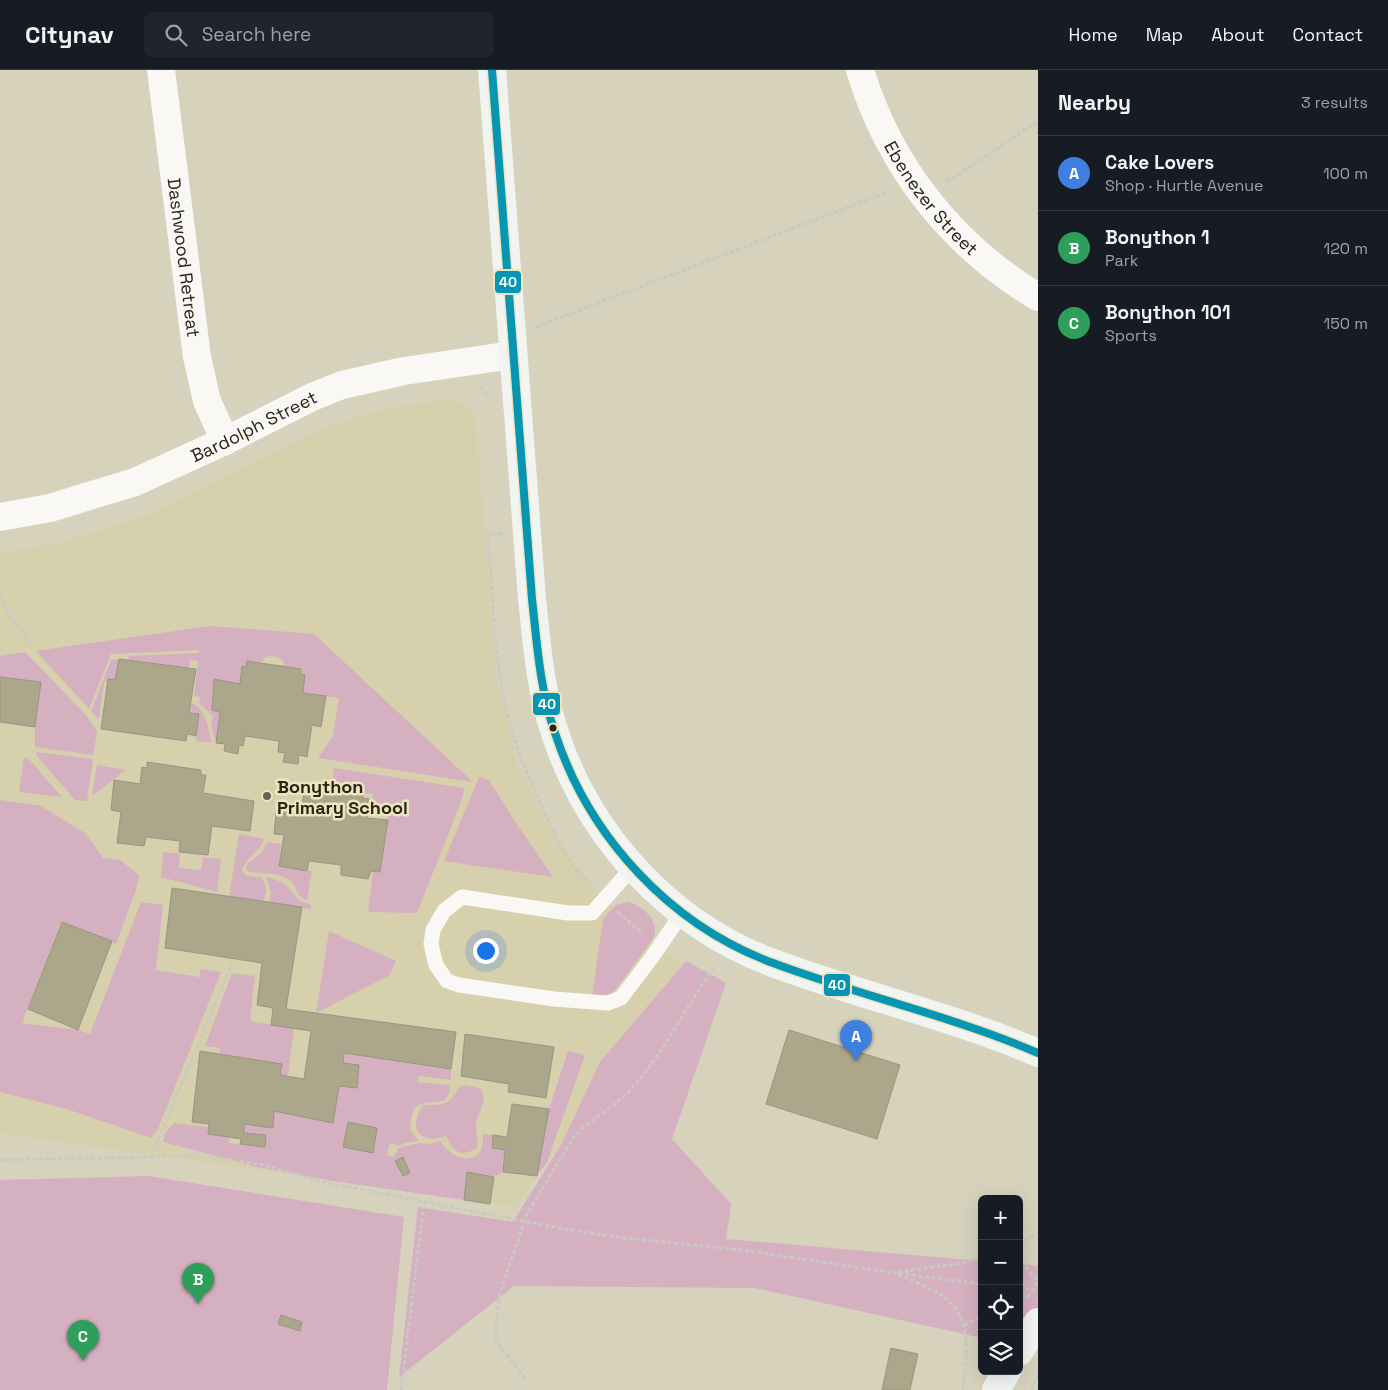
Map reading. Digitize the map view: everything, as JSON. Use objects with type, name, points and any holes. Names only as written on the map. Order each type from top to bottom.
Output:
[{"type":"street","name":"Dashwood Retreat","points":[[161,70],[197,356],[207,401],[225,441]]},
{"type":"street","points":[[492,70],[532,599],[540,673],[555,734],[579,790],[610,841],[647,884],[713,934],[730,944],[773,963],[1000,1037],[1038,1053]]},
{"type":"street","name":"Ebenezer Street","points":[[860,70],[881,124],[901,162],[925,197],[951,229],[1012,281],[1038,297]]},
{"type":"street","name":"Bardolph Street","points":[[0,517],[50,508],[135,482],[225,441],[312,397],[342,385],[404,371],[513,355]]},
{"type":"street","points":[[1023,1340],[1032,1312]]},
{"type":"street","points":[[996,1390],[1005,1375]]},
{"type":"lane","points":[[633,867],[592,913],[568,912],[462,898],[444,911],[433,930],[431,944],[436,965],[447,981],[459,985],[554,999],[608,1003],[621,998],[683,912]]},
{"type":"path","points":[[925,197],[1038,121]]},
{"type":"path","points":[[533,328],[890,191]]},
{"type":"path","points":[[0,598],[12,619],[31,644]]},
{"type":"path","points":[[525,1378],[496,1342],[497,1313],[502,1290],[524,1221],[573,1138],[583,1127],[634,1087],[670,1037],[730,944]]},
{"type":"path","points":[[151,1157],[233,961]]},
{"type":"path","points":[[0,1160],[196,1155],[260,1164],[328,1183],[524,1221],[616,1236],[741,1250],[978,1283]]},
{"type":"path","points":[[401,1390],[424,1202]]},
{"type":"path","points":[[1023,1242],[1038,1233]]},
{"type":"path","points":[[896,1273],[978,1259]]},
{"type":"path","points":[[1023,1262],[1038,1281],[1032,1312]]},
{"type":"path","points":[[896,1273],[943,1296],[952,1304],[964,1326],[967,1340],[963,1390]]},
{"type":"path","points":[[1023,1288],[1038,1290]]},
{"type":"path","points":[[964,1326],[978,1317]]},
{"type":"path","points":[[1032,1390],[1038,1374]]},
{"type":"shaded area","name":"Bonython Primary School","points":[[454,399],[475,414],[496,675],[518,765],[549,827],[592,886],[636,931],[686,967],[515,1207],[0,1133],[0,553],[60,543],[148,515],[330,425],[390,408]]},
{"type":"shaded area","points":[[211,626],[314,634],[473,782],[318,758],[333,736],[339,698],[303,693],[305,675],[300,674],[301,669],[284,667],[283,660],[277,657],[271,656],[265,658],[261,663],[246,667],[242,666],[240,684],[214,679],[212,710],[220,712],[216,743],[211,725],[213,716],[199,703],[200,697],[194,696],[198,661],[190,660],[189,668],[128,660],[129,656],[198,653],[200,650],[111,654],[89,709],[36,651]]},
{"type":"shaded area","points":[[25,652],[86,715],[97,732],[93,755],[35,747],[35,727],[41,683],[0,677],[0,656]]},
{"type":"shaded area","points":[[119,659],[115,680],[108,679],[107,682],[104,682],[99,719],[91,712],[111,660]]},
{"type":"shaded area","points":[[191,703],[204,714],[212,743],[196,741],[199,714],[189,713]]},
{"type":"shaded area","points":[[36,752],[93,759],[87,801],[75,800],[37,756]]},
{"type":"shaded area","points":[[24,757],[28,758],[62,797],[19,792]]},
{"type":"shaded area","points":[[97,765],[126,770],[92,796]]},
{"type":"shaded area","points":[[334,768],[464,788],[463,797],[417,913],[368,912],[373,871],[380,871],[388,820],[387,812],[371,809],[373,794],[331,789]]},
{"type":"shaded area","points":[[479,777],[489,780],[553,877],[444,861]]},
{"type":"shaded area","points":[[0,800],[41,806],[85,833],[103,858],[120,860],[139,875],[136,890],[116,944],[61,922],[22,1023],[78,1030],[90,1034],[141,902],[163,905],[156,970],[200,977],[200,969],[221,972],[158,1129],[151,1138],[67,1109],[0,1092]]},
{"type":"shaded area","points":[[239,834],[264,839],[259,848],[246,862],[242,871],[247,876],[261,877],[266,889],[263,902],[229,897]]},
{"type":"shaded area","points":[[268,842],[281,844],[279,866],[312,871],[307,900],[300,897],[293,884],[286,878],[246,870],[247,864],[261,853]]},
{"type":"shaded area","points":[[163,852],[180,854],[179,868],[201,870],[203,857],[221,859],[217,892],[161,877]]},
{"type":"shaded area","points":[[266,877],[284,883],[301,902],[311,904],[311,909],[269,902],[271,892]]},
{"type":"shaded area","points":[[628,902],[644,910],[652,920],[655,931],[654,937],[616,989],[609,995],[592,996],[603,919],[616,905]]},
{"type":"shaded area","points":[[329,931],[396,961],[390,975],[316,1013]]},
{"type":"shaded area","points":[[686,961],[726,983],[672,1139],[731,1204],[726,1239],[978,1261],[978,1337],[755,1288],[514,1286],[399,1377],[418,1207],[513,1222],[562,1143],[600,1062]]},
{"type":"shaded area","points":[[232,973],[255,976],[250,1021],[294,1028],[288,1076],[280,1075],[282,1064],[219,1055],[220,1048],[205,1046]]},
{"type":"shaded area","points":[[568,1051],[585,1055],[547,1162],[537,1176],[549,1109]]},
{"type":"shaded area","points":[[344,1053],[451,1069],[451,1080],[419,1076],[417,1082],[450,1085],[449,1094],[444,1101],[418,1105],[412,1113],[410,1130],[419,1141],[404,1143],[399,1146],[390,1143],[387,1155],[394,1157],[398,1148],[440,1141],[453,1154],[468,1158],[480,1152],[483,1144],[483,1134],[493,1135],[492,1148],[505,1150],[503,1172],[494,1177],[467,1172],[464,1200],[333,1181],[257,1167],[163,1142],[165,1133],[174,1123],[209,1127],[208,1134],[229,1137],[229,1143],[265,1147],[266,1135],[244,1133],[244,1124],[273,1128],[274,1111],[333,1123],[339,1086],[357,1087],[359,1065],[343,1063]],"holes":[[[348,1122],[377,1128],[373,1153],[344,1147]]]},
{"type":"shaded area","points":[[464,1085],[480,1088],[484,1098],[477,1122],[477,1148],[462,1153],[452,1146],[446,1136],[432,1139],[422,1136],[416,1128],[416,1124],[418,1114],[423,1105],[444,1103],[452,1098],[458,1088]]},
{"type":"shaded area","points":[[149,1176],[404,1217],[387,1390],[0,1390],[0,1180]]},
{"type":"shaded area","points":[[1023,1264],[1038,1266],[1038,1350],[1023,1347]]},
{"type":"building","points":[[119,659],[196,669],[189,713],[199,714],[196,736],[187,734],[186,741],[101,729],[108,679],[115,680]]},
{"type":"building","points":[[247,661],[301,669],[300,674],[305,675],[303,693],[326,696],[321,727],[312,725],[307,757],[299,755],[298,764],[283,762],[285,753],[278,752],[279,741],[245,736],[243,746],[239,745],[238,754],[224,751],[225,744],[216,743],[220,712],[212,710],[214,679],[240,684],[242,666],[246,667]]},
{"type":"building","points":[[0,677],[41,682],[35,727],[0,722]]},
{"type":"building","points":[[147,762],[201,770],[201,775],[206,775],[203,793],[254,801],[250,831],[212,826],[208,855],[179,852],[180,841],[146,837],[144,846],[117,843],[121,812],[111,810],[114,780],[140,784],[142,767],[147,768]]},
{"type":"building","points":[[310,785],[363,793],[363,798],[369,799],[367,818],[388,820],[380,872],[371,871],[368,879],[341,875],[341,865],[309,861],[307,871],[279,866],[284,835],[274,834],[277,803],[302,807],[304,790],[309,790]]},
{"type":"building","points":[[172,888],[302,907],[286,1009],[456,1032],[451,1069],[344,1053],[343,1063],[359,1065],[357,1088],[339,1086],[333,1123],[274,1111],[273,1128],[244,1124],[244,1133],[266,1135],[265,1147],[240,1144],[241,1139],[208,1134],[209,1124],[192,1122],[200,1051],[282,1064],[280,1075],[304,1079],[311,1031],[271,1025],[273,1008],[257,1005],[262,963],[165,948]]},
{"type":"building","points":[[62,922],[112,941],[78,1030],[28,1009]]},
{"type":"building","points":[[789,1030],[900,1065],[877,1139],[766,1104]]},
{"type":"building","points":[[465,1034],[554,1047],[546,1098],[508,1092],[509,1084],[461,1076]]},
{"type":"building","points":[[512,1104],[549,1109],[537,1176],[503,1172],[505,1150],[492,1148],[493,1135],[507,1137]]},
{"type":"building","points":[[348,1122],[377,1128],[373,1153],[343,1147]]},
{"type":"building","points":[[403,1157],[410,1173],[403,1176],[395,1161]]},
{"type":"building","points":[[467,1172],[494,1177],[490,1204],[464,1200]]},
{"type":"building","points":[[281,1315],[302,1322],[300,1331],[278,1324]]},
{"type":"building","points":[[891,1348],[918,1354],[910,1390],[882,1390]]},
{"type":"transit line","name":"40","points":[[492,70],[532,599],[542,684],[555,733],[570,771],[589,807],[612,841],[638,873],[668,901],[700,926],[735,946],[806,975],[973,1028],[1038,1053]]},
{"type":"place","name":"Bonython Primary School","points":[[267,796]]},
{"type":"place","name":"Cake Lovers","points":[[856,1061]]},
{"type":"place","name":"Bonython 1","points":[[198,1304]]},
{"type":"place","name":"Bonython 101","points":[[83,1361]]}]
